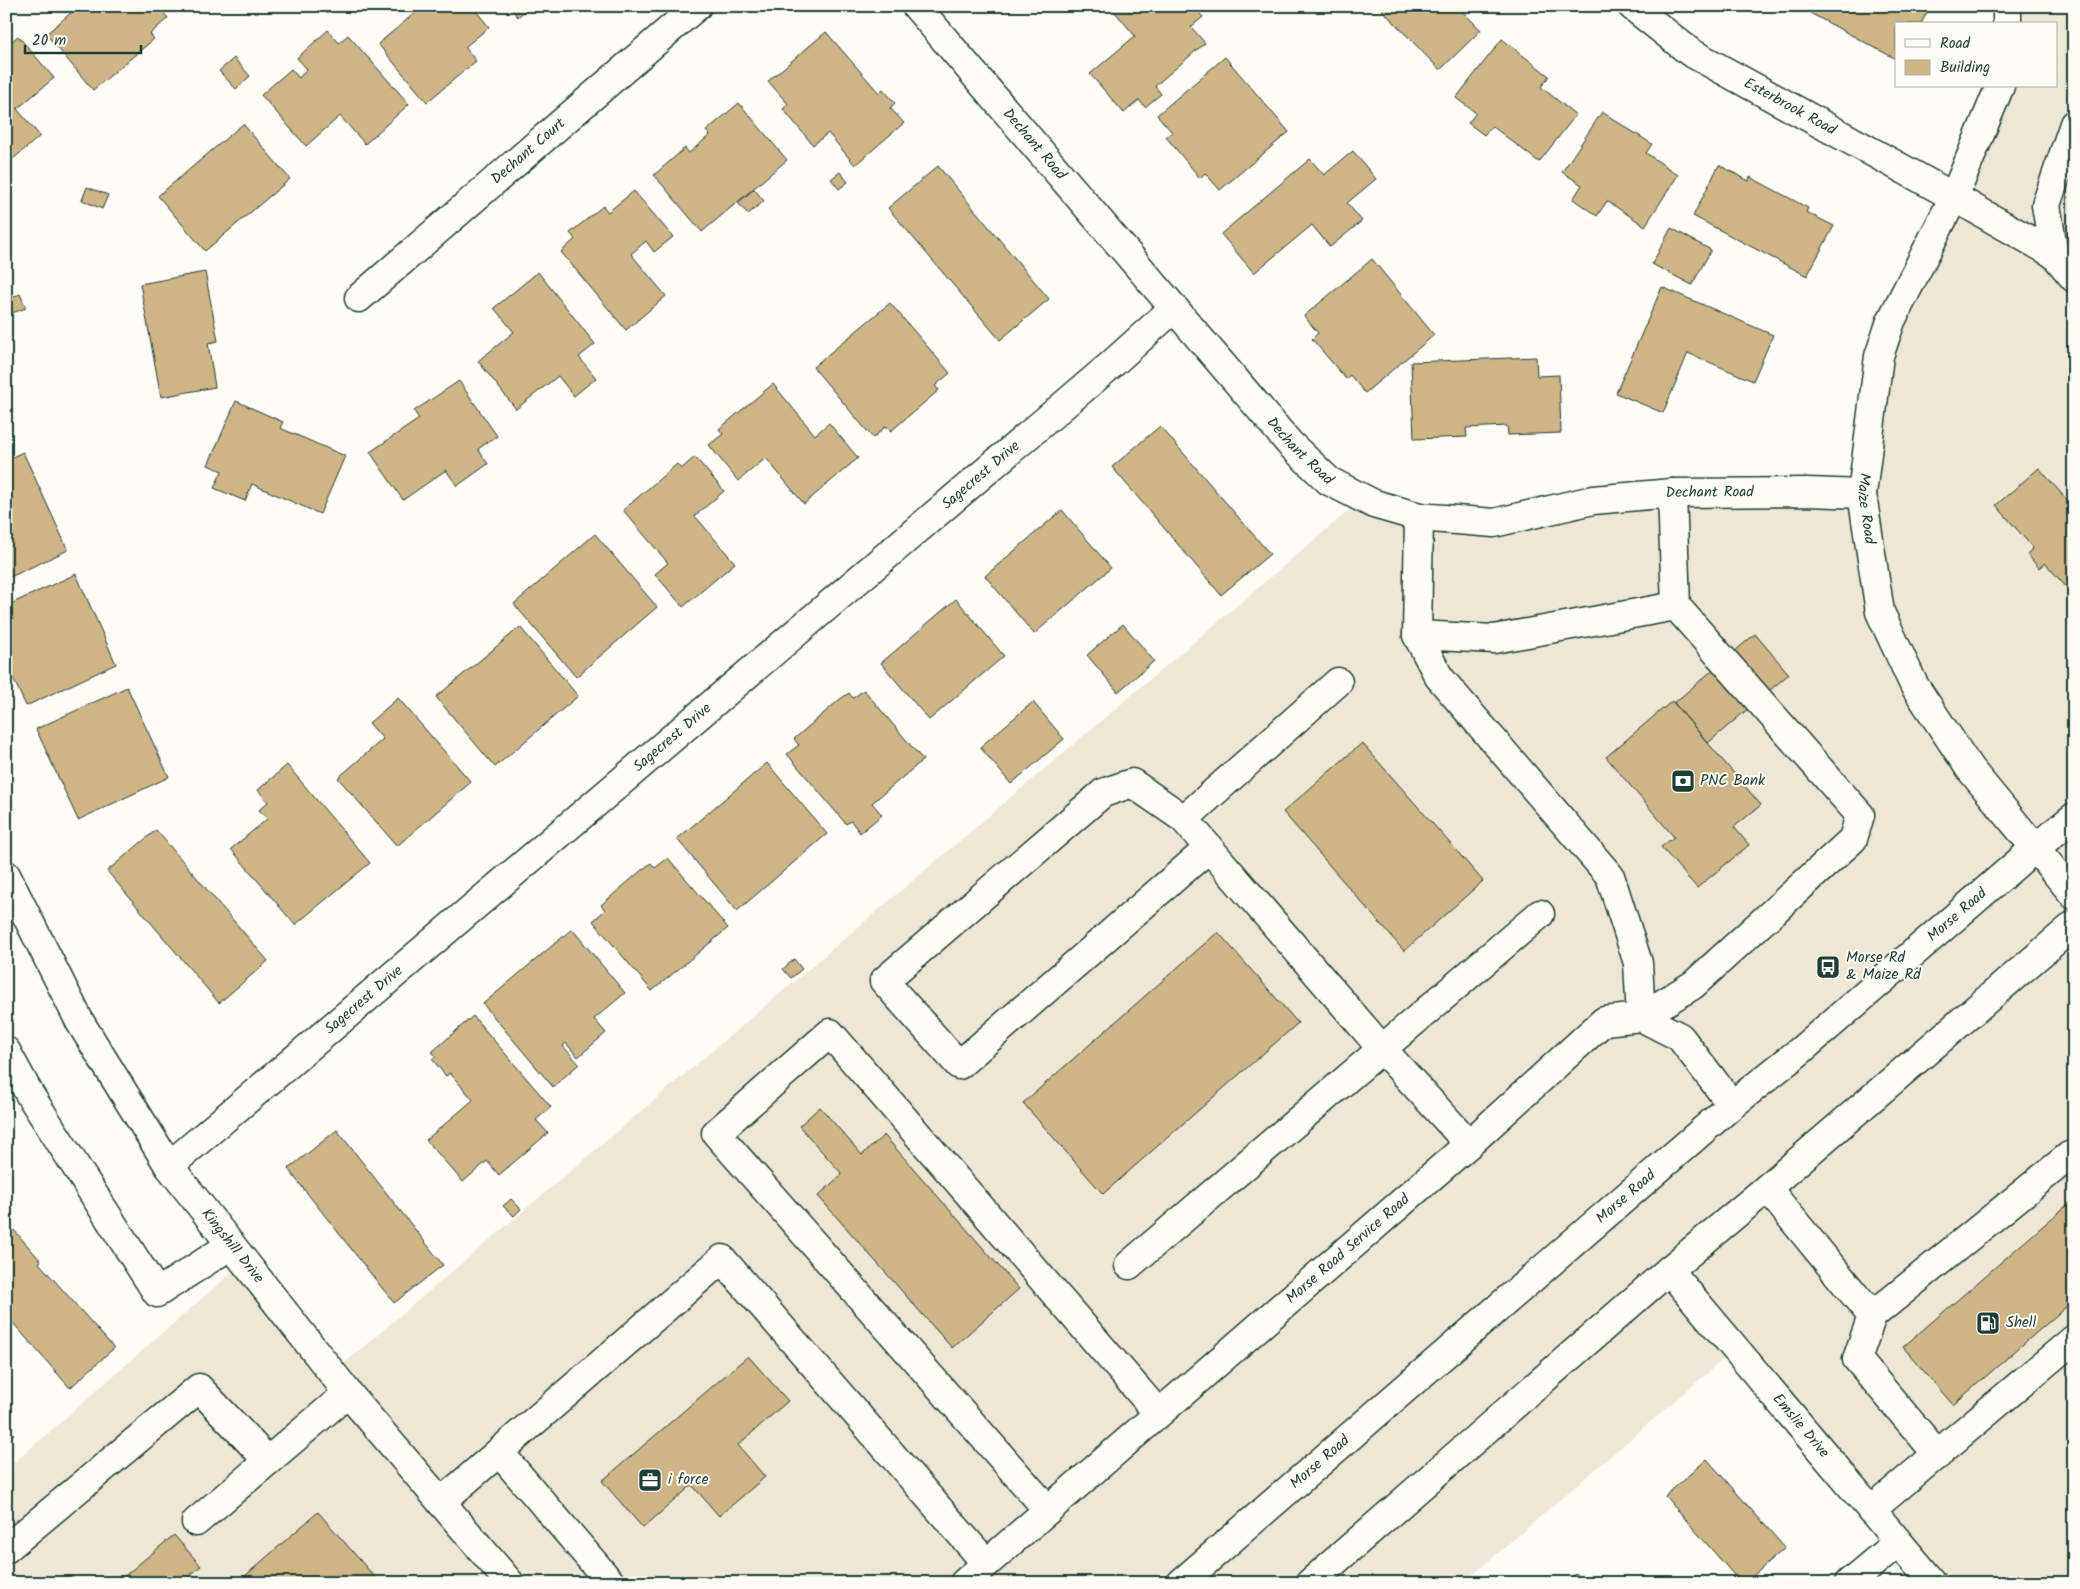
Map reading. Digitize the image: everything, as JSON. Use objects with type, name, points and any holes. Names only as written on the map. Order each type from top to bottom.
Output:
[{"type":"street","name":"Dechant Court","points":[[359,298],[697,6]]},
{"type":"street","name":"Dechant Road","points":[[916,6],[1290,444],[1329,481],[1374,504],[1419,518],[1494,523],[1593,500],[1672,493],[1808,492],[1862,494]]},
{"type":"street","name":"Esterbrook Road","points":[[1632,6],[1690,52],[2064,257]]},
{"type":"street","points":[[2006,6],[2007,22]]},
{"type":"street","name":"Maize Road","points":[[1999,88],[1954,197],[1891,321],[1880,356],[1862,494],[1880,612],[1914,685],[1970,768],[2074,895]]},
{"type":"street","points":[[2074,124],[2046,205],[2064,257],[2074,278]]},
{"type":"street","name":"Sagecrest Drive","points":[[169,1166],[1105,370],[1174,308]]},
{"type":"street","points":[[1641,1017],[1693,985],[1853,839],[1860,816],[1676,606],[1672,493]]},
{"type":"street","points":[[1419,518],[1417,635],[1439,677],[1610,876],[1638,963],[1641,1017]]},
{"type":"street","points":[[1417,635],[1494,639],[1676,606]]},
{"type":"street","points":[[1184,819],[1338,682]]},
{"type":"street","points":[[1209,848],[959,1065],[884,981],[1103,793],[1132,783],[1184,819],[1384,1050],[1469,1144]]},
{"type":"street","name":"Morse Road","points":[[1181,1583],[1732,1105],[1800,1051],[2035,848],[2074,817]]},
{"type":"street","name":"Kingshill Drive","points":[[6,875],[15,913],[169,1166],[348,1393],[510,1583]]},
{"type":"street","points":[[1129,1265],[1384,1050],[1540,914]]},
{"type":"street","points":[[1310,1583],[1669,1270],[2074,925]]},
{"type":"street","points":[[1641,1017],[1680,1037],[1732,1105]]},
{"type":"street","name":"Morse Road Service Road","points":[[964,1583],[1469,1144],[1604,1021],[1641,1017]]},
{"type":"street","points":[[1048,1510],[716,1133],[830,1033],[1158,1414]]},
{"type":"street","points":[[6,1051],[30,1095],[157,1293],[231,1245]]},
{"type":"street","points":[[1938,1455],[1856,1359],[1872,1316],[2069,1156],[2074,1155]]},
{"type":"street","points":[[1767,1188],[1872,1316]]},
{"type":"street","points":[[441,1502],[722,1259],[986,1563]]},
{"type":"street","name":"Emslie Drive","points":[[1669,1270],[1933,1583]]},
{"type":"street","points":[[1871,1510],[2074,1339]]},
{"type":"street","points":[[6,1549],[199,1388],[268,1461]]},
{"type":"street","points":[[196,1522],[348,1393]]},
{"type":"street","points":[[499,1452],[611,1583]]},
{"type":"street","points":[[1849,1583],[1898,1542]]},
{"type":"shaded area","points":[[2005,6],[2074,6],[2074,1583],[1933,1583],[1735,1349],[1463,1583],[6,1583],[6,1470],[240,1265],[328,1377],[1353,507],[1485,524],[1590,495],[1847,494],[1874,317],[1994,102],[1996,88],[2058,88],[2058,22],[2003,22]]},
{"type":"building","points":[[79,6],[158,6],[168,18],[150,34],[154,39],[93,90],[46,34]]},
{"type":"building","points":[[423,6],[472,6],[489,27],[465,47],[476,61],[427,102],[378,44]]},
{"type":"building","points":[[509,6],[530,6],[518,17]]},
{"type":"building","points":[[1110,6],[1176,6],[1178,9],[1181,6],[1193,6],[1203,17],[1191,27],[1205,43],[1155,86],[1161,94],[1145,107],[1139,100],[1124,113],[1090,74],[1135,36]]},
{"type":"building","points":[[1386,6],[1457,6],[1481,30],[1440,70],[1382,10]]},
{"type":"building","points":[[1797,6],[1930,6],[1922,22],[1895,22],[1895,58]]},
{"type":"building","points":[[328,30],[339,43],[348,35],[409,104],[365,144],[340,116],[306,146],[261,95],[291,69],[299,78],[307,69],[297,58]]},
{"type":"building","points":[[826,32],[879,93],[883,89],[895,103],[890,108],[904,123],[855,165],[828,133],[813,145],[783,109],[788,104],[768,81]]},
{"type":"building","points":[[18,36],[54,78],[17,109],[40,136],[6,165],[6,46]]},
{"type":"building","points":[[1502,39],[1549,76],[1541,87],[1576,115],[1539,162],[1492,126],[1484,135],[1468,123],[1476,113],[1456,98]]},
{"type":"building","points":[[1225,57],[1289,132],[1220,190],[1205,173],[1200,178],[1166,137],[1172,132],[1157,115]]},
{"type":"building","points":[[234,58],[250,76],[236,89],[219,71]]},
{"type":"building","points":[[739,103],[787,160],[702,232],[654,175],[685,148],[689,153],[710,135],[706,131]]},
{"type":"building","points":[[1602,112],[1652,144],[1646,153],[1678,175],[1645,226],[1607,201],[1597,216],[1573,199],[1582,185],[1562,172]]},
{"type":"building","points":[[243,124],[290,179],[205,251],[158,196]]},
{"type":"building","points":[[1353,151],[1376,179],[1347,203],[1362,221],[1330,247],[1312,225],[1254,273],[1221,234],[1310,159],[1324,175]]},
{"type":"building","points":[[1719,165],[1749,181],[1750,177],[1808,208],[1806,212],[1834,226],[1807,276],[1693,216]]},
{"type":"building","points":[[938,166],[1049,299],[1000,340],[888,208]]},
{"type":"building","points":[[840,172],[848,182],[839,189],[831,179]]},
{"type":"building","points":[[87,187],[108,195],[102,209],[82,200]]},
{"type":"building","points":[[754,189],[764,201],[748,214],[738,203]]},
{"type":"building","points":[[634,191],[673,237],[654,252],[646,241],[631,254],[666,296],[626,330],[561,252],[575,239],[570,233],[603,206],[608,212]]},
{"type":"building","points":[[1671,228],[1711,250],[1692,285],[1652,264]]},
{"type":"building","points":[[1372,259],[1434,335],[1365,393],[1350,375],[1346,379],[1312,339],[1318,333],[1304,316]]},
{"type":"building","points":[[205,272],[218,341],[208,343],[215,387],[161,397],[140,284]]},
{"type":"building","points":[[538,272],[595,344],[579,357],[596,378],[574,396],[558,376],[516,409],[478,361],[514,332],[494,308]]},
{"type":"building","points":[[1662,287],[1773,335],[1753,381],[1688,353],[1663,413],[1616,393]]},
{"type":"building","points":[[20,294],[26,308],[12,313],[6,300]]},
{"type":"building","points":[[890,303],[950,373],[935,386],[939,390],[891,431],[886,426],[873,438],[813,367]]},
{"type":"building","points":[[1536,357],[1537,376],[1559,375],[1561,433],[1508,435],[1507,426],[1466,428],[1467,437],[1414,439],[1411,362]]},
{"type":"building","points":[[459,381],[497,436],[478,449],[488,464],[457,486],[446,470],[403,500],[370,452],[419,419],[414,411]]},
{"type":"building","points":[[773,384],[815,435],[829,423],[858,458],[804,504],[766,458],[738,481],[709,445],[723,434],[719,429]]},
{"type":"building","points":[[236,401],[283,422],[280,428],[345,456],[320,514],[252,484],[245,501],[214,488],[222,471],[208,465]]},
{"type":"building","points":[[1160,426],[1270,554],[1221,595],[1112,467]]},
{"type":"building","points":[[23,452],[68,550],[6,579],[6,460]]},
{"type":"building","points":[[695,457],[724,491],[695,516],[735,563],[683,607],[655,574],[668,563],[623,510],[677,464],[681,469]]},
{"type":"building","points":[[2039,468],[2074,508],[2074,596],[2045,563],[2039,568],[2027,554],[2033,548],[1996,505]]},
{"type":"building","points":[[1062,510],[1111,568],[1034,634],[985,576]]},
{"type":"building","points":[[595,534],[657,607],[576,677],[514,604]]},
{"type":"building","points":[[76,574],[116,664],[26,706],[6,663],[6,606]]},
{"type":"building","points":[[956,599],[1004,656],[929,720],[881,663]]},
{"type":"building","points":[[1123,624],[1154,661],[1118,692],[1087,655]]},
{"type":"building","points":[[520,627],[578,696],[495,767],[436,697]]},
{"type":"building","points":[[1755,634],[1789,674],[1708,743],[1674,703]]},
{"type":"building","points":[[127,687],[169,777],[78,820],[36,729]]},
{"type":"building","points":[[864,690],[923,760],[872,803],[882,815],[860,833],[851,821],[846,824],[787,754],[799,745],[794,739],[839,700],[849,693],[853,698]]},
{"type":"building","points":[[398,698],[471,782],[397,846],[338,778],[383,739],[369,723]]},
{"type":"building","name":"PNC Bank","points":[[1672,701],[1761,805],[1734,827],[1749,845],[1697,888],[1661,847],[1674,837],[1606,757]]},
{"type":"building","points":[[1033,702],[1064,739],[1011,784],[980,747]]},
{"type":"building","points":[[1362,743],[1483,881],[1404,951],[1283,812]]},
{"type":"building","points":[[767,763],[827,834],[737,911],[677,839]]},
{"type":"building","points":[[287,765],[370,863],[295,925],[231,849],[267,819],[259,810],[268,802],[258,790]]},
{"type":"building","points":[[156,830],[268,961],[219,1003],[107,871]]},
{"type":"building","points":[[668,858],[728,928],[652,991],[593,921],[605,910],[601,905],[643,869],[651,863],[655,868]]},
{"type":"building","points":[[572,929],[625,993],[594,1019],[606,1033],[578,1057],[566,1043],[563,1046],[579,1064],[553,1087],[483,1004]]},
{"type":"building","points":[[1218,932],[1298,1023],[1103,1194],[1023,1103]]},
{"type":"building","points":[[794,959],[802,969],[791,978],[783,969]]},
{"type":"building","points":[[473,1016],[551,1107],[536,1120],[548,1133],[499,1175],[487,1161],[463,1182],[426,1140],[473,1100],[450,1073],[446,1076],[432,1059],[436,1056],[432,1052]]},
{"type":"building","points":[[820,1107],[862,1155],[884,1135],[1019,1289],[952,1348],[818,1196],[842,1174],[799,1126]]},
{"type":"building","points":[[337,1130],[443,1265],[394,1303],[288,1169]]},
{"type":"building","points":[[511,1199],[521,1209],[514,1216],[503,1206]]},
{"type":"building","name":"Shell","points":[[2074,1199],[2074,1300],[1953,1405],[1903,1347]]},
{"type":"building","points":[[6,1221],[41,1261],[39,1263],[114,1348],[70,1388],[6,1315]]},
{"type":"building","points":[[748,1356],[788,1401],[738,1445],[765,1477],[719,1516],[692,1485],[643,1528],[602,1481]]},
{"type":"building","points":[[6,1424],[14,1434],[6,1441]]},
{"type":"building","points":[[1707,1459],[1785,1548],[1745,1583],[1741,1583],[1665,1496]]},
{"type":"building","points":[[318,1512],[380,1583],[237,1583]]},
{"type":"building","points":[[174,1535],[201,1566],[181,1583],[116,1583]]},
{"type":"building","points":[[1576,1573],[1584,1583],[1565,1583]]},
{"type":"place","name":"PNC Bank","points":[[1683,781]]},
{"type":"place","name":"Morse Rd & Maize Rd","points":[[1828,967]]},
{"type":"place","name":"Shell","points":[[1988,1323]]},
{"type":"place","name":"i force","points":[[650,1480]]}]
